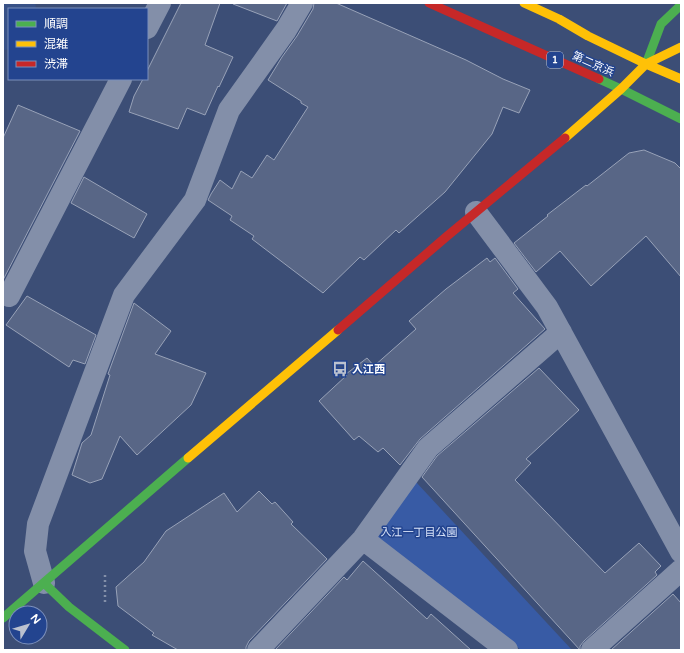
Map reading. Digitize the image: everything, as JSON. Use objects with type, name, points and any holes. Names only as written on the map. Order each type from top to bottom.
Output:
[{"type":"main road","name":"第二京浜","points":[[429,3],[621,89],[681,119]]},
{"type":"main road","name":"第二京浜","points":[[524,3],[588,36],[681,79]]},
{"type":"main road","points":[[646,64],[661,24],[681,5]]},
{"type":"main road","points":[[3,618],[476,212],[550,151],[621,89],[646,64],[681,47]]},
{"type":"main road","points":[[44,583],[69,607],[125,650]]},
{"type":"street","points":[[148,26],[160,3]]},
{"type":"street","points":[[44,583],[35,551],[38,524],[124,295],[195,200],[229,110],[286,30],[302,3]]},
{"type":"street","points":[[9,296],[119,80]]},
{"type":"street","points":[[476,212],[547,307],[681,552]]},
{"type":"street","points":[[258,650],[363,539],[428,448],[561,332]]},
{"type":"street","points":[[363,539],[507,650]]},
{"type":"street","points":[[592,650],[681,570]]},
{"type":"green space","name":"入江一丁目公園","points":[[416,482],[572,650],[521,650],[374,539]]},
{"type":"building","points":[[181,3],[220,3],[205,45],[233,57],[205,115],[187,108],[178,129],[129,112],[134,96],[142,80],[148,80],[148,69]]},
{"type":"building","points":[[233,3],[287,3],[277,21]]},
{"type":"building","points":[[314,3],[336,3],[530,90],[519,113],[503,107],[492,134],[445,192],[399,233],[396,230],[364,260],[360,257],[323,293],[252,239],[254,236],[230,220],[232,216],[208,200],[220,180],[232,189],[241,171],[252,178],[267,155],[274,160],[308,107],[268,80],[297,36],[313,9]]},
{"type":"building","points":[[18,105],[80,131],[3,280],[3,138]]},
{"type":"building","points":[[644,150],[675,163],[681,169],[681,277],[646,236],[591,286],[560,251],[536,272],[514,243],[548,216],[547,215],[629,153]]},
{"type":"building","points":[[84,177],[147,214],[134,238],[71,203]]},
{"type":"building","points":[[487,258],[490,262],[495,258],[518,289],[513,293],[545,329],[420,439],[400,465],[383,448],[378,452],[359,436],[354,440],[319,401],[347,375],[346,374],[367,358],[374,366],[416,329],[409,321],[446,289]]},
{"type":"building","points":[[27,296],[96,335],[85,364],[73,360],[69,367],[6,325]]},
{"type":"building","points":[[134,303],[171,331],[155,354],[206,373],[191,405],[137,455],[120,436],[102,479],[90,483],[72,475],[82,443],[91,435],[110,375],[108,374]]},
{"type":"building","points":[[539,368],[579,410],[526,459],[531,463],[515,480],[605,573],[639,543],[661,566],[655,572],[657,575],[584,641],[580,646],[580,650],[422,477],[437,456]]},
{"type":"building","points":[[259,491],[272,504],[275,502],[293,522],[291,524],[327,559],[249,641],[246,650],[178,650],[152,635],[154,633],[118,606],[116,587],[144,562],[166,531],[224,493],[237,512]]},
{"type":"building","points":[[363,561],[427,619],[431,614],[471,650],[275,650],[344,577],[347,580]]},
{"type":"building","points":[[673,594],[681,603],[681,650],[611,650]]},
{"type":"waterway","points":[[3,23],[8,11]]},
{"type":"traffic: fast","points":[[646,64],[661,24],[681,5]]},
{"type":"traffic: fast","points":[[599,79],[681,119]]},
{"type":"traffic: fast","points":[[3,618],[188,458]]},
{"type":"traffic: fast","points":[[44,583],[69,607],[125,650]]},
{"type":"traffic: slow","points":[[524,3],[559,19],[588,36],[681,79]]},
{"type":"traffic: slow","points":[[565,138],[621,89],[646,64],[681,47]]},
{"type":"traffic: slow","points":[[188,458],[338,330]]},
{"type":"traffic: jam","points":[[429,3],[599,79]]},
{"type":"traffic: jam","points":[[338,330],[446,237],[565,138]]},
{"type":"place","name":"入江西","points":[[340,369]]}]
